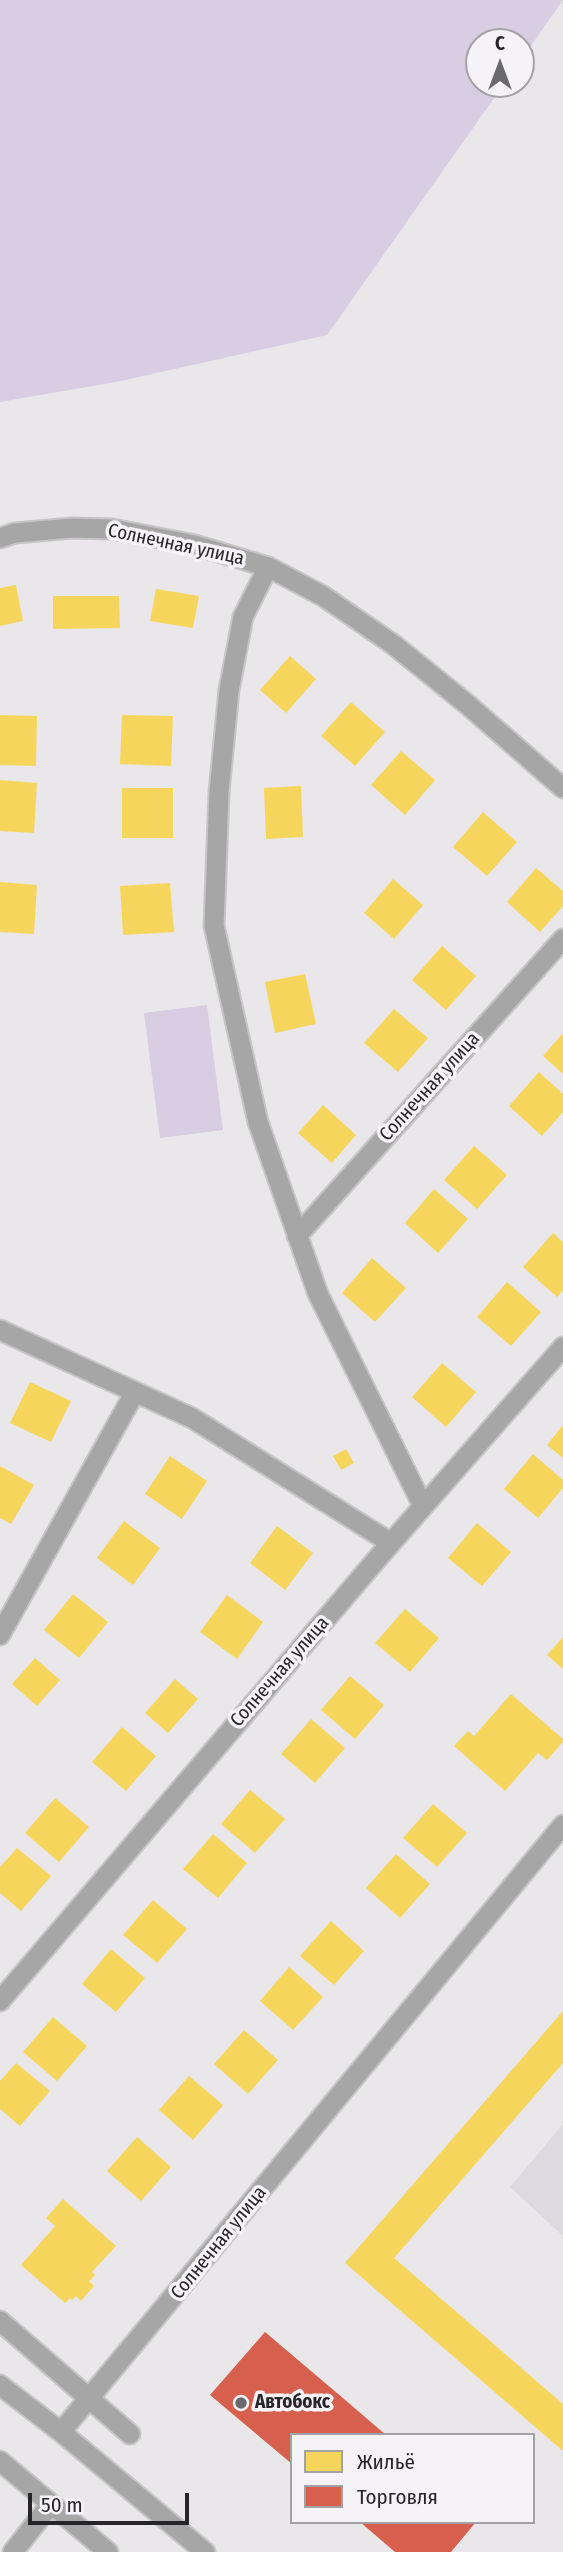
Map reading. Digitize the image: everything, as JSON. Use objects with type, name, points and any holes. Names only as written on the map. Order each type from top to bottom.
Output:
[{"type":"street","name":"Солнечная улица","points":[[0,538],[15,533],[112,528],[195,545],[268,567],[323,596],[394,645],[563,788]]},
{"type":"street","name":"Солнечная улица","points":[[268,567],[243,617],[229,690],[219,792],[214,926],[258,1122],[297,1236],[318,1294],[423,1506]]},
{"type":"street","name":"Солнечная улица","points":[[297,1236],[563,939]]},
{"type":"street","points":[[0,1330],[192,1418],[391,1543]]},
{"type":"street","name":"Солнечная улица","points":[[0,2001],[391,1543],[563,1347]]},
{"type":"street","points":[[0,1635],[135,1392]]},
{"type":"street","name":"Солнечная улица","points":[[61,2432],[563,1825]]},
{"type":"street","points":[[0,2321],[130,2434]]},
{"type":"street","points":[[0,2385],[205,2552]]},
{"type":"street","points":[[0,2461],[108,2552]]},
{"type":"street","points":[[13,2552],[51,2504]]},
{"type":"shaded area","points":[[0,0],[563,0],[535,40],[535,28],[465,28],[465,98],[494,98],[327,335],[116,382],[0,402]]},
{"type":"shaded area","points":[[207,1005],[223,1130],[160,1138],[144,1013]]},
{"type":"shaded area","points":[[563,2124],[563,2236],[510,2187]]},
{"type":"building: Жильё","points":[[16,585],[23,621],[0,626],[0,588]]},
{"type":"building: Жильё","points":[[156,589],[199,596],[193,628],[150,621]]},
{"type":"building: Жильё","points":[[53,596],[119,596],[120,628],[53,629]]},
{"type":"building: Жильё","points":[[290,656],[316,679],[286,713],[260,690]]},
{"type":"building: Жильё","points":[[351,702],[385,732],[355,766],[321,736]]},
{"type":"building: Жильё","points":[[0,715],[37,716],[36,766],[0,765]]},
{"type":"building: Жильё","points":[[122,715],[173,716],[171,766],[120,764]]},
{"type":"building: Жильё","points":[[401,751],[435,780],[405,815],[371,785]]},
{"type":"building: Жильё","points":[[0,780],[37,783],[34,833],[0,831]]},
{"type":"building: Жильё","points":[[301,786],[303,837],[266,839],[264,788]]},
{"type":"building: Жильё","points":[[122,788],[173,788],[173,838],[122,838]]},
{"type":"building: Жильё","points":[[483,812],[517,842],[487,876],[453,847]]},
{"type":"building: Жильё","points":[[536,868],[563,891],[563,906],[540,932],[507,902]]},
{"type":"building: Жильё","points":[[393,879],[423,905],[394,939],[364,913]]},
{"type":"building: Жильё","points":[[0,882],[37,885],[34,934],[0,932]]},
{"type":"building: Жильё","points":[[170,883],[174,932],[123,935],[120,886]]},
{"type":"building: Жильё","points":[[442,946],[476,976],[446,1010],[412,980]]},
{"type":"building: Жильё","points":[[305,974],[316,1024],[275,1033],[265,982]]},
{"type":"building: Жильё","points":[[394,1009],[428,1038],[398,1072],[364,1043]]},
{"type":"building: Жильё","points":[[563,1033],[563,1074],[543,1056]]},
{"type":"building: Жильё","points":[[539,1072],[563,1094],[563,1112],[542,1136],[509,1106]]},
{"type":"building: Жильё","points":[[323,1105],[356,1135],[332,1163],[298,1133]]},
{"type":"building: Жильё","points":[[474,1146],[507,1175],[477,1209],[444,1180]]},
{"type":"building: Жильё","points":[[434,1189],[468,1219],[438,1253],[405,1223]]},
{"type":"building: Жильё","points":[[553,1233],[563,1242],[563,1290],[557,1297],[523,1267]]},
{"type":"building: Жильё","points":[[372,1258],[406,1288],[375,1322],[342,1293]]},
{"type":"building: Жильё","points":[[507,1282],[541,1312],[511,1346],[477,1317]]},
{"type":"building: Жильё","points":[[442,1363],[476,1392],[446,1427],[412,1397]]},
{"type":"building: Жильё","points":[[30,1382],[71,1401],[51,1442],[10,1423]]},
{"type":"building: Жильё","points":[[563,1425],[563,1458],[547,1445]]},
{"type":"building: Жильё","points":[[346,1449],[354,1463],[341,1470],[333,1456]]},
{"type":"building: Жильё","points":[[533,1454],[563,1480],[563,1488],[538,1518],[504,1489]]},
{"type":"building: Жильё","points":[[170,1456],[207,1481],[182,1519],[145,1494]]},
{"type":"building: Жильё","points":[[0,1466],[34,1485],[11,1524],[0,1518]]},
{"type":"building: Жильё","points":[[124,1521],[160,1548],[133,1585],[97,1558]]},
{"type":"building: Жильё","points":[[477,1523],[511,1552],[482,1586],[448,1558]]},
{"type":"building: Жильё","points":[[277,1526],[313,1553],[285,1590],[250,1563]]},
{"type":"building: Жильё","points":[[73,1594],[108,1622],[79,1658],[44,1630]]},
{"type":"building: Жильё","points":[[227,1595],[263,1622],[237,1659],[200,1632]]},
{"type":"building: Жильё","points":[[405,1609],[439,1638],[410,1672],[375,1643]]},
{"type":"building: Жильё","points":[[563,1637],[563,1669],[547,1655]]},
{"type":"building: Жильё","points":[[35,1658],[60,1680],[37,1706],[12,1684]]},
{"type":"building: Жильё","points":[[350,1676],[384,1705],[355,1739],[321,1710]]},
{"type":"building: Жильё","points":[[175,1679],[198,1699],[168,1733],[145,1713]]},
{"type":"building: Жильё","points":[[511,1694],[563,1739],[563,1742],[547,1760],[538,1753],[505,1791],[454,1746],[468,1731],[474,1736]]},
{"type":"building: Жильё","points":[[311,1719],[345,1748],[315,1783],[281,1754]]},
{"type":"building: Жильё","points":[[122,1727],[156,1756],[126,1791],[92,1762]]},
{"type":"building: Жильё","points":[[250,1790],[285,1819],[255,1853],[221,1824]]},
{"type":"building: Жильё","points":[[55,1798],[89,1827],[59,1862],[25,1833]]},
{"type":"building: Жильё","points":[[433,1804],[467,1833],[437,1867],[403,1838]]},
{"type":"building: Жильё","points":[[213,1834],[247,1863],[218,1898],[183,1869]]},
{"type":"building: Жильё","points":[[17,1848],[51,1876],[21,1911],[0,1893],[0,1867]]},
{"type":"building: Жильё","points":[[396,1854],[430,1884],[400,1918],[366,1888]]},
{"type":"building: Жильё","points":[[153,1900],[187,1929],[157,1963],[123,1935]]},
{"type":"building: Жильё","points":[[331,1921],[364,1951],[334,1985],[300,1956]]},
{"type":"building: Жильё","points":[[111,1949],[145,1978],[116,2012],[82,1984]]},
{"type":"building: Жильё","points":[[289,1967],[323,1997],[293,2030],[260,2001]]},
{"type":"building: Жильё","points":[[563,2011],[563,2063],[394,2258],[563,2404],[563,2451],[345,2263]]},
{"type":"building: Жильё","points":[[53,2017],[87,2046],[57,2081],[23,2052]]},
{"type":"building: Жильё","points":[[244,2030],[278,2060],[248,2094],[214,2064]]},
{"type":"building: Жильё","points":[[16,2063],[50,2091],[20,2126],[0,2109],[0,2081]]},
{"type":"building: Жильё","points":[[189,2076],[223,2105],[193,2140],[159,2110]]},
{"type":"building: Жильё","points":[[137,2137],[171,2167],[141,2201],[107,2171]]},
{"type":"building: Жильё","points":[[63,2199],[116,2246],[92,2272],[95,2275],[89,2281],[94,2286],[81,2301],[76,2296],[65,2303],[21,2265],[55,2226],[46,2218]]},
{"type":"building: Торговля","points":[[265,2332],[384,2433],[290,2433],[290,2462],[210,2395]]},
{"type":"building: Торговля","points":[[362,2524],[474,2524],[451,2552],[395,2552]]},
{"type":"place","name":"Автобокс","points":[[241,2403]]}]
